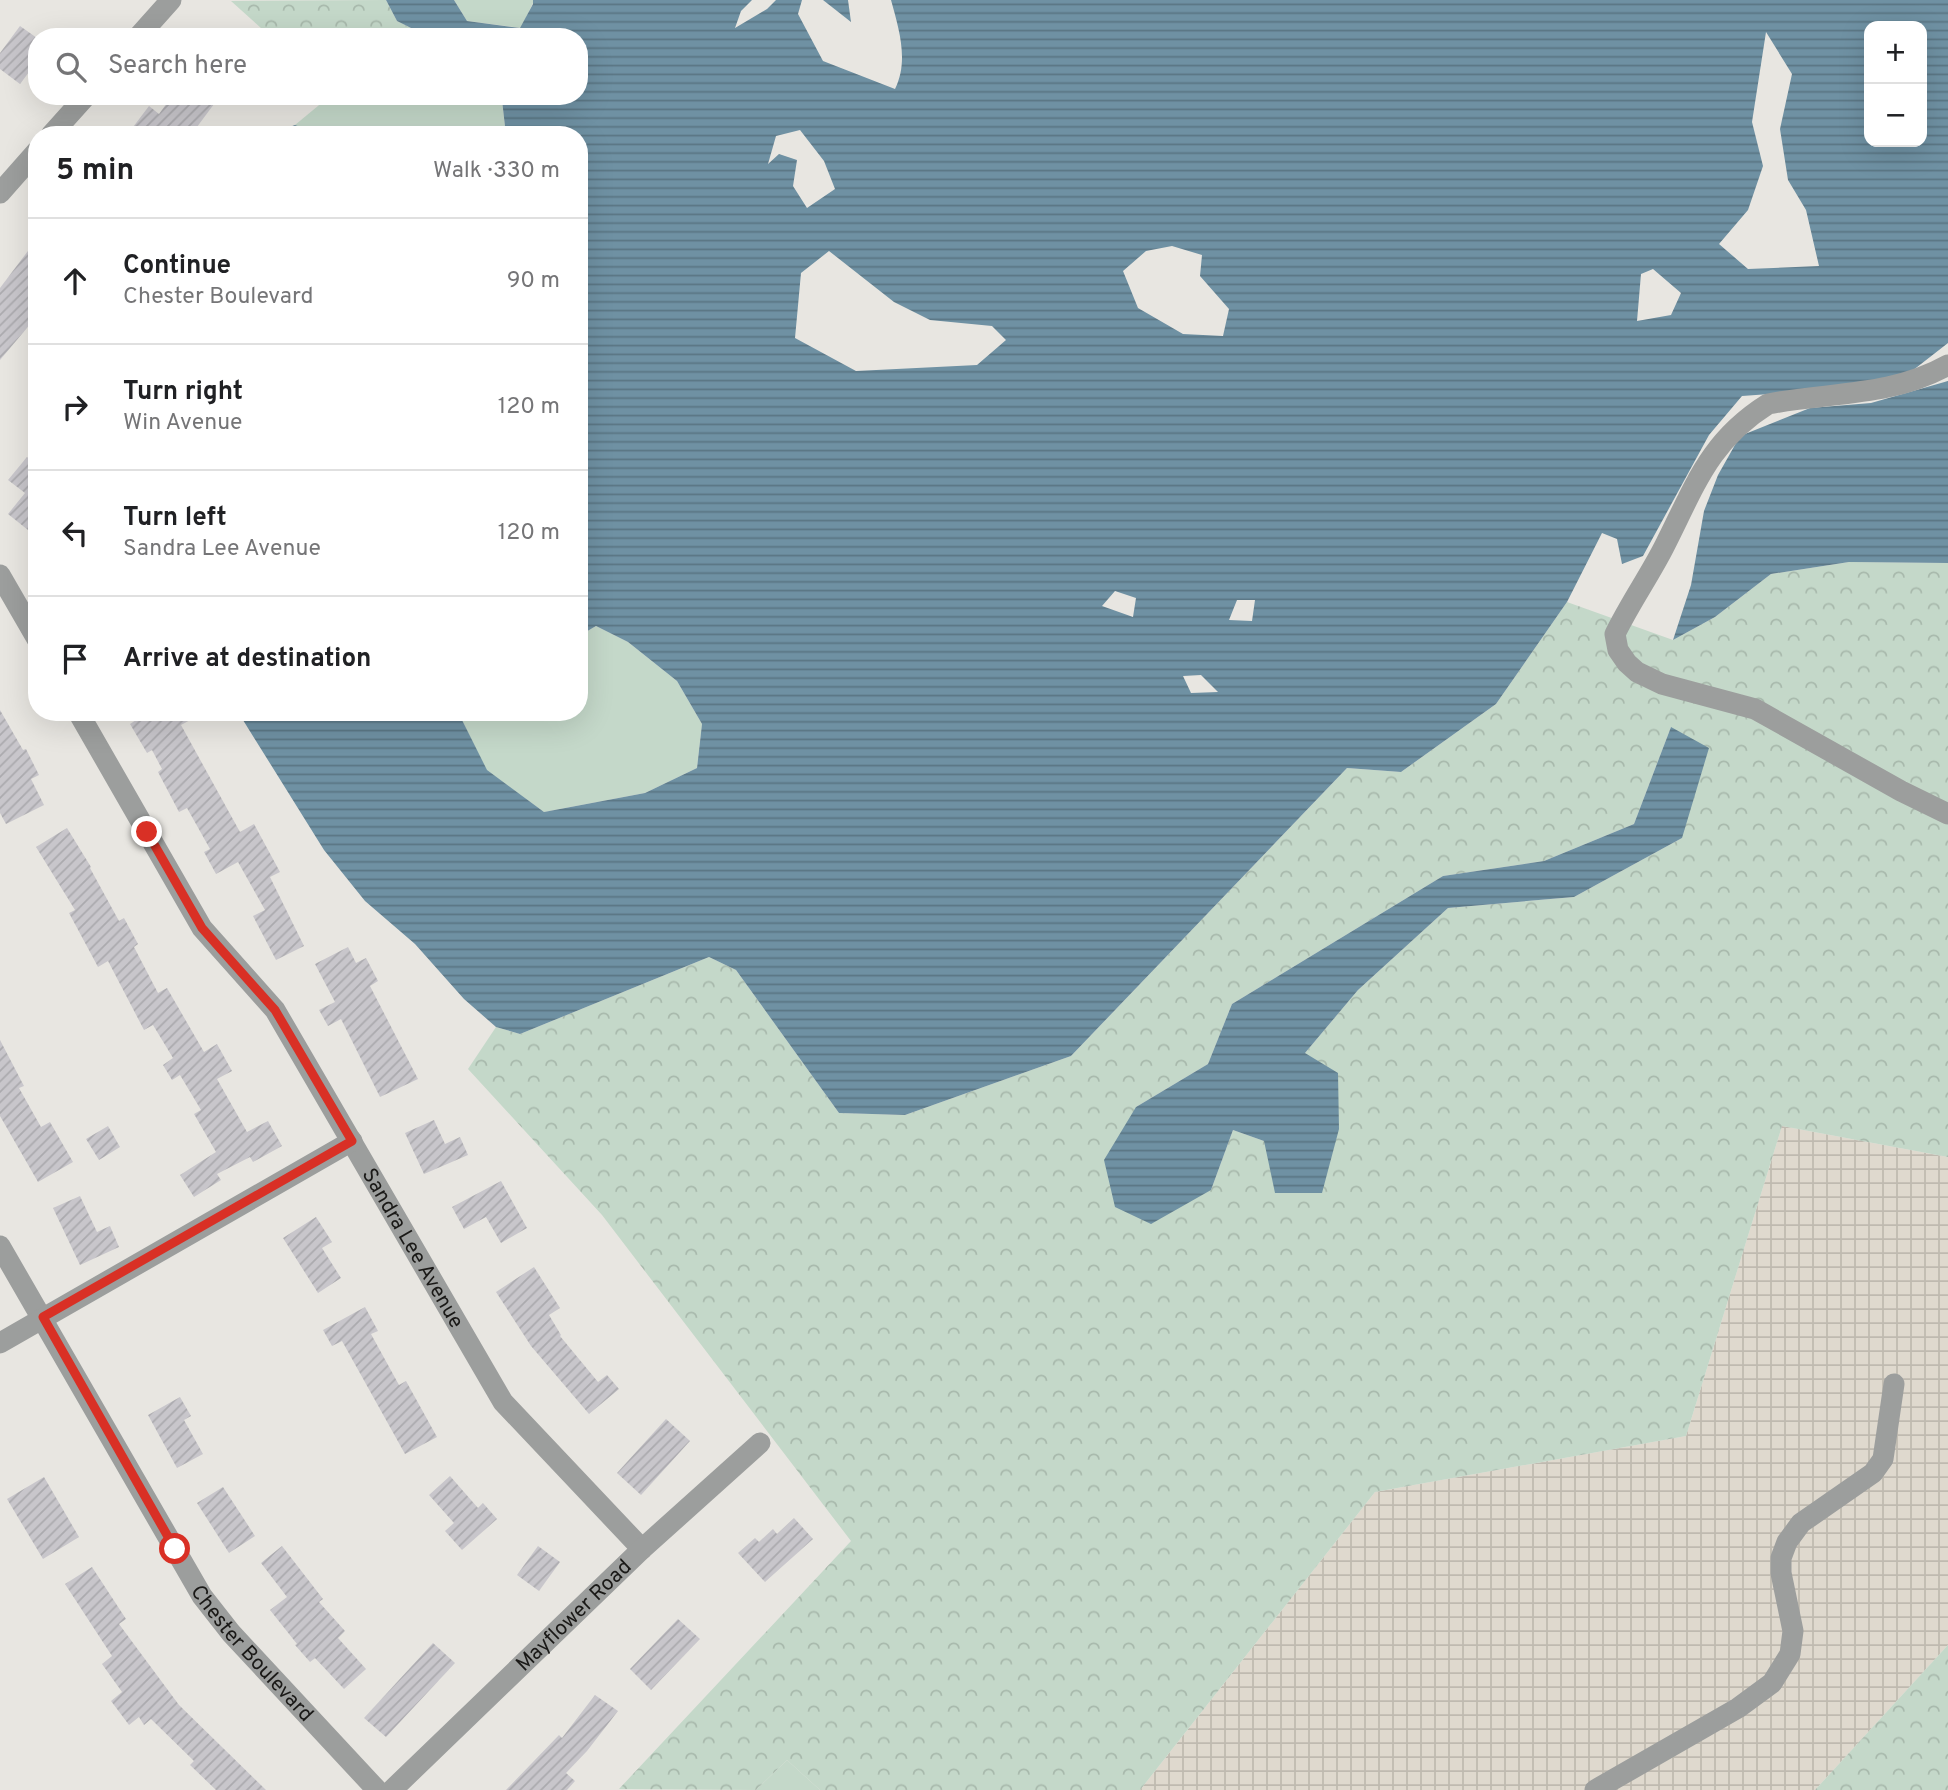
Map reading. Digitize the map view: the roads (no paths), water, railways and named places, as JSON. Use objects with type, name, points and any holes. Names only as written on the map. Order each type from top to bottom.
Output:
[{"type":"street","points":[[146,28],[171,0]]},
{"type":"street","points":[[59,126],[78,105]]},
{"type":"street","points":[[0,192],[28,161]]},
{"type":"street","points":[[1948,365],[1926,377],[1897,387],[1768,404],[1750,415],[1720,443],[1696,479],[1665,546],[1615,634],[1618,650],[1626,663],[1637,672],[1662,684],[1755,709],[1901,791],[1948,814]]},
{"type":"street","points":[[0,575],[28,623]]},
{"type":"street","name":"Sandra Lee Avenue","points":[[83,721],[202,928],[275,1010],[503,1402],[642,1549]]},
{"type":"street","points":[[0,1343],[352,1141]]},
{"type":"street","name":"Chester Boulevard","points":[[0,1246],[202,1595],[231,1633],[377,1790]]},
{"type":"street","points":[[1595,1790],[1738,1709],[1772,1684],[1790,1654],[1794,1630],[1781,1573],[1781,1558],[1787,1542],[1801,1523],[1873,1474],[1883,1459],[1895,1384]]},
{"type":"street","name":"Mayflower Road","points":[[392,1790],[642,1549],[760,1443]]},
{"type":"water","points":[[386,0],[454,0],[467,21],[520,28],[411,28],[397,21]]},
{"type":"water","points":[[533,0],[752,0],[741,11],[735,28],[767,9],[776,0],[802,0],[798,14],[823,61],[895,89],[902,56],[891,0],[1948,0],[1948,343],[1894,385],[1742,396],[1709,435],[1643,556],[1622,564],[1617,539],[1602,533],[1567,602],[1496,704],[1401,772],[1347,768],[1071,1056],[905,1115],[839,1113],[736,970],[709,957],[520,1034],[496,1027],[464,999],[415,944],[365,901],[324,850],[244,721],[462,721],[487,770],[544,812],[645,793],[697,768],[702,724],[677,681],[628,642],[596,626],[588,631],[588,126],[505,126],[503,105],[588,105],[588,28],[520,28]],"holes":[[[1766,32],[1792,74],[1780,129],[1788,180],[1806,210],[1819,266],[1748,269],[1719,244],[1748,210],[1763,166],[1752,122]],[[800,130],[824,161],[835,189],[807,208],[793,186],[797,160],[779,154],[768,164],[776,136]],[[1172,246],[1202,255],[1200,276],[1229,309],[1223,336],[1183,334],[1138,308],[1123,271],[1146,251]],[[829,251],[894,302],[930,320],[992,326],[1006,340],[977,365],[856,371],[795,338],[801,273]],[[1653,269],[1681,293],[1671,315],[1637,321],[1641,274]],[[1115,591],[1136,598],[1133,617],[1102,606]],[[1237,600],[1255,600],[1252,621],[1229,620]],[[1201,675],[1218,692],[1191,693],[1183,676]]]},
{"type":"water","points":[[823,0],[848,0],[851,22]]},
{"type":"water","points":[[1948,381],[1948,563],[1849,562],[1771,574],[1715,617],[1673,640],[1691,585],[1704,511],[1718,475],[1740,436],[1810,408],[1871,403]]},
{"type":"water","points":[[1671,727],[1709,748],[1682,838],[1574,897],[1448,908],[1358,990],[1305,1053],[1338,1073],[1339,1129],[1322,1193],[1275,1193],[1264,1141],[1233,1130],[1211,1190],[1151,1224],[1115,1207],[1104,1160],[1136,1107],[1208,1064],[1232,1004],[1443,876],[1544,861],[1634,824]]}]
